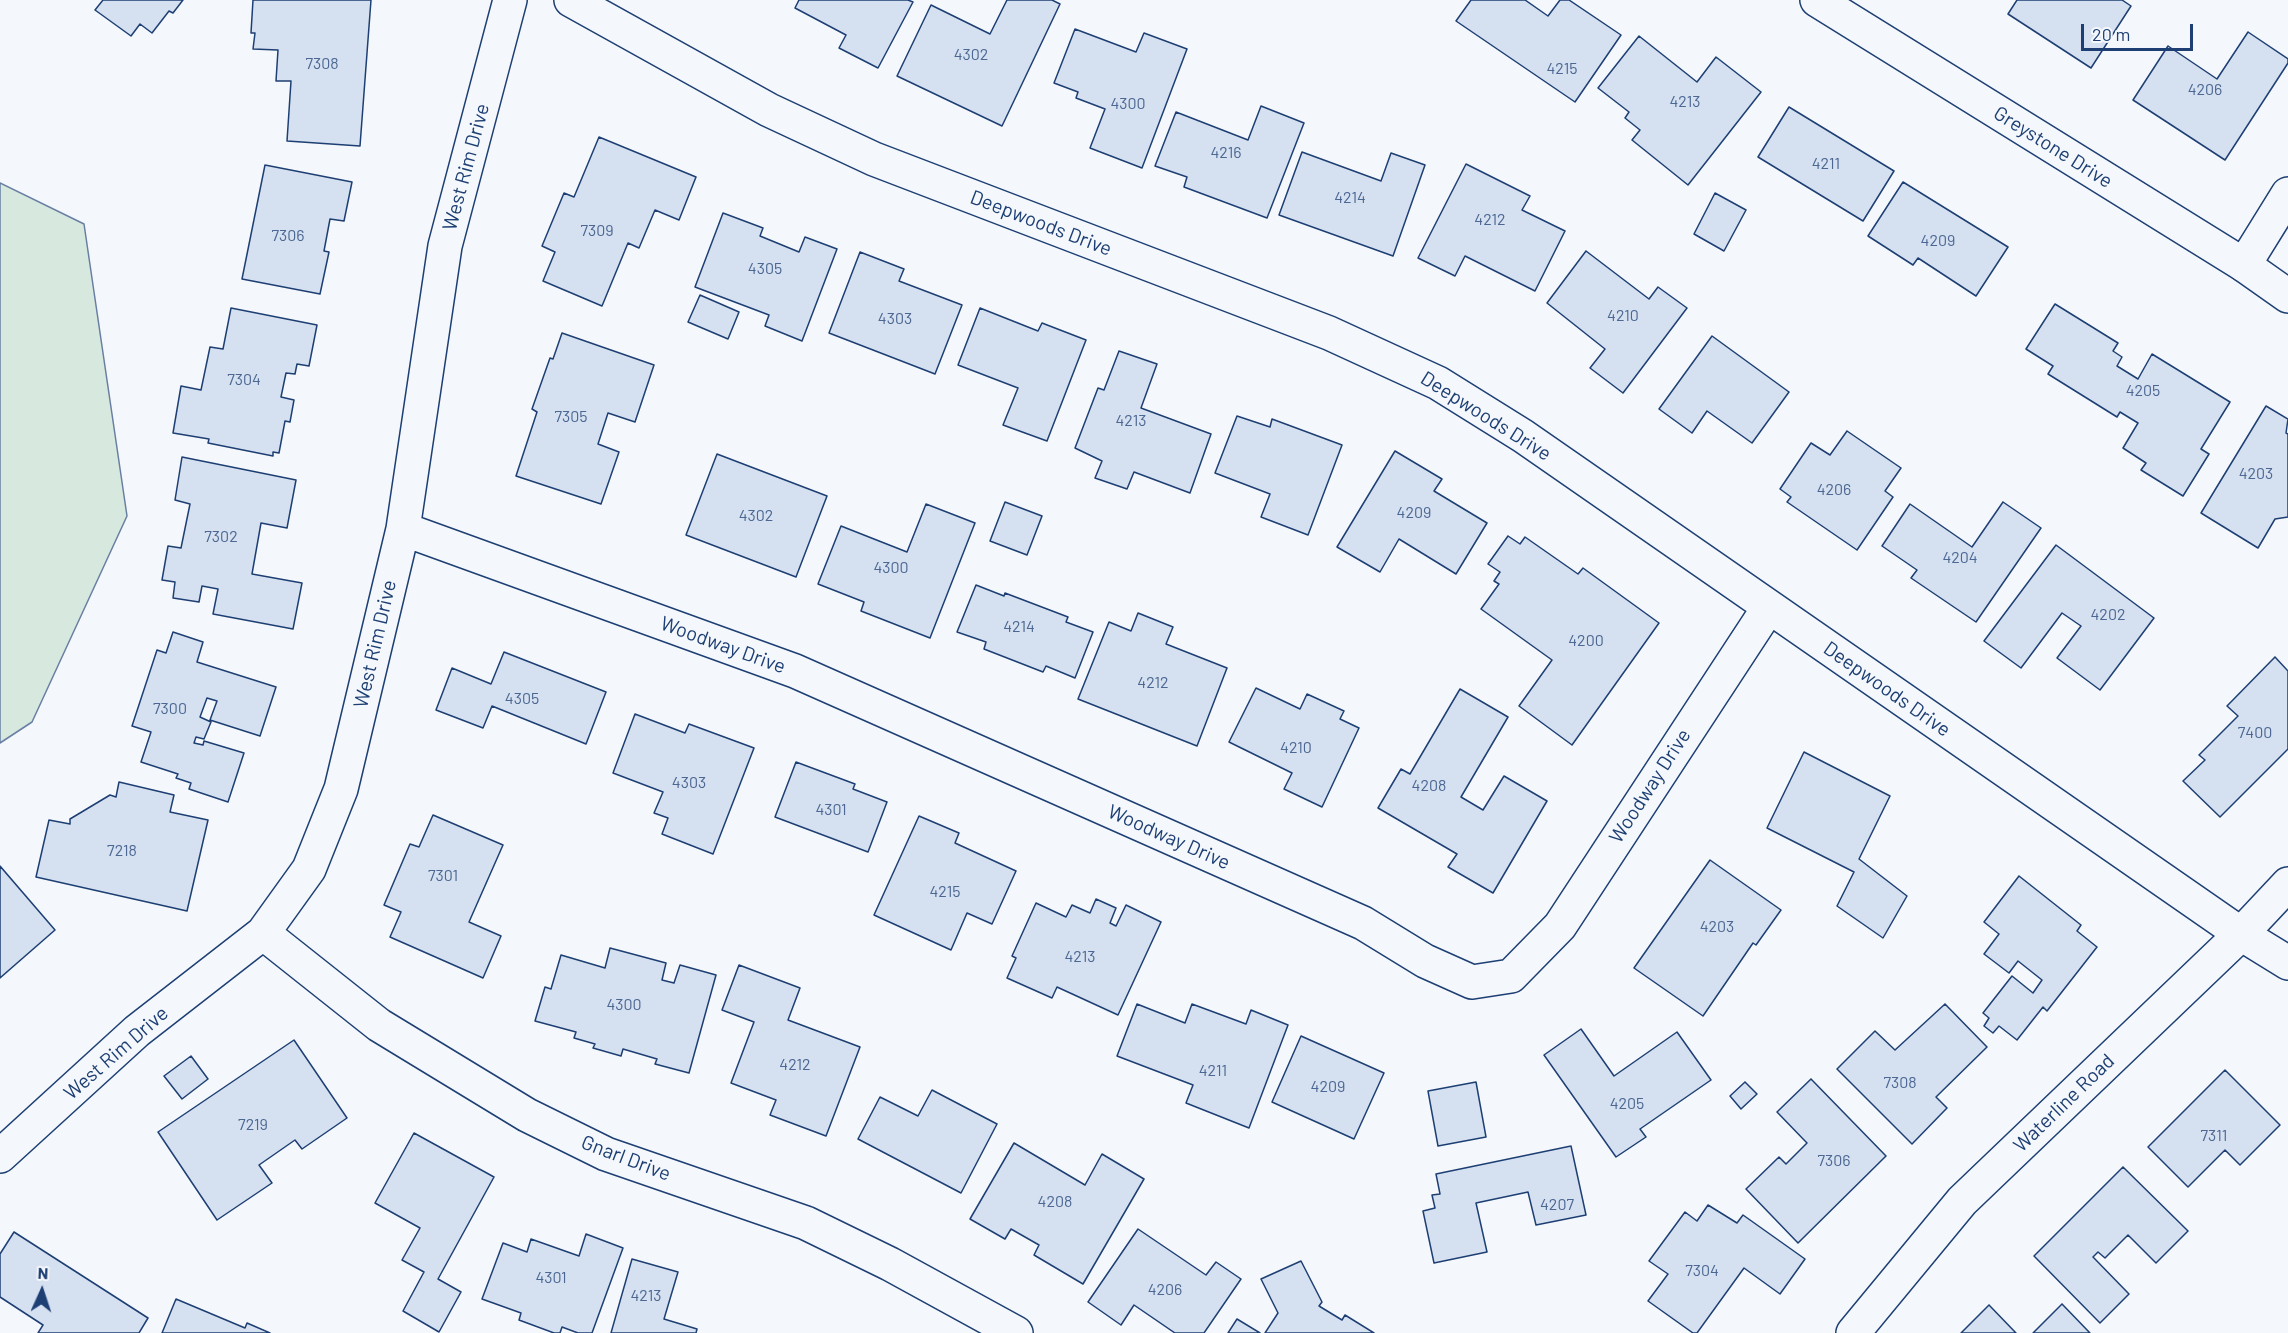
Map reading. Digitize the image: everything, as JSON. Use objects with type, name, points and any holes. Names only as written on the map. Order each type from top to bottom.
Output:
[{"type":"street","name":"West Rim Drive","points":[[0,1156],[137,1031],[263,933],[309,869],[341,789],[402,529],[445,246],[510,0]]},
{"type":"street","name":"Deepwoods Drive","points":[[571,0],[768,110],[874,159],[1329,333],[1438,383],[1523,436],[2241,934],[2288,963]]},
{"type":"street","name":"Greystone Drive","points":[[1817,0],[2244,265],[2288,296]]},
{"type":"street","points":[[2244,265],[2288,194]]},
{"type":"street","name":"Woodway Drive","points":[[402,529],[795,671],[1363,923],[1425,961],[1472,982],[1511,976],[1560,926],[1768,607]]},
{"type":"street","name":"Waterline Road","points":[[1853,1333],[1962,1201],[2241,934],[2288,884]]},
{"type":"street","name":"Gnarl Drive","points":[[263,933],[379,1025],[527,1115],[606,1154],[806,1223],[890,1264],[1016,1333]]},
{"type":"shaded area","points":[[0,183],[84,224],[127,516],[32,722],[0,743]]},
{"type":"building","points":[[103,0],[183,0],[173,13],[169,11],[152,33],[140,24],[131,36],[95,10]]},
{"type":"building","points":[[253,0],[371,0],[360,146],[287,141],[291,81],[276,81],[278,50],[253,49],[255,33],[251,33]]},
{"type":"building","points":[[799,0],[908,0],[913,2],[878,68],[839,48],[846,35],[795,8]]},
{"type":"building","points":[[1007,0],[1052,0],[1060,4],[1002,126],[897,76],[931,5],[990,34]]},
{"type":"building","points":[[1471,0],[1525,0],[1548,16],[1560,0],[1569,0],[1621,35],[1575,102],[1456,21]]},
{"type":"building","points":[[2017,0],[2122,0],[2131,6],[2091,68],[2008,14]]},
{"type":"building","points":[[1075,29],[1136,52],[1144,33],[1187,49],[1142,168],[1090,148],[1105,109],[1076,98],[1078,92],[1054,83]]},
{"type":"building","points":[[2248,32],[2288,59],[2288,63],[2225,160],[2133,100],[2168,46],[2217,79]]},
{"type":"building","points":[[1639,36],[1697,82],[1716,57],[1761,92],[1688,185],[1632,140],[1640,130],[1625,118],[1629,112],[1598,88]]},
{"type":"building","points":[[1261,106],[1304,123],[1267,218],[1184,187],[1187,177],[1155,166],[1176,112],[1248,140]]},
{"type":"building","points":[[1789,107],[1894,171],[1863,221],[1758,157]]},
{"type":"building","points":[[599,137],[696,177],[679,220],[655,210],[639,248],[628,243],[602,306],[543,281],[555,252],[542,246],[564,193],[574,197]]},
{"type":"building","points":[[1302,152],[1381,181],[1391,153],[1425,165],[1393,256],[1279,215]]},
{"type":"building","points":[[1466,164],[1530,196],[1522,210],[1565,231],[1535,291],[1465,256],[1455,276],[1418,258]]},
{"type":"building","points":[[265,165],[352,182],[344,221],[330,219],[324,251],[329,252],[320,294],[242,279]]},
{"type":"building","points":[[1903,182],[2008,247],[1976,296],[1918,258],[1913,265],[1868,236]]},
{"type":"building","points":[[1715,193],[1746,210],[1724,251],[1694,234]]},
{"type":"building","points":[[723,213],[763,228],[760,236],[799,252],[805,237],[837,249],[802,341],[765,326],[769,315],[695,287]]},
{"type":"building","points":[[1586,251],[1649,299],[1658,287],[1687,308],[1623,393],[1590,368],[1605,349],[1547,303]]},
{"type":"building","points":[[860,252],[904,269],[899,281],[962,305],[935,374],[829,333]]},
{"type":"building","points":[[700,295],[739,312],[728,339],[688,322]]},
{"type":"building","points":[[2055,304],[2118,343],[2113,351],[2122,357],[2117,366],[2138,379],[2152,354],[2230,402],[2201,449],[2209,454],[2183,496],[2141,470],[2146,463],[2123,448],[2138,423],[2120,412],[2117,417],[2048,374],[2053,366],[2026,349]]},
{"type":"building","points":[[231,308],[317,325],[309,366],[297,364],[295,374],[286,373],[281,397],[294,400],[290,422],[285,421],[279,453],[273,452],[273,456],[208,443],[209,439],[173,433],[181,386],[201,390],[210,347],[223,349]]},
{"type":"building","points":[[980,308],[1038,331],[1042,323],[1086,340],[1047,441],[1003,425],[1018,388],[958,365]]},
{"type":"building","points":[[562,333],[654,365],[635,422],[608,413],[598,444],[619,452],[601,504],[516,476],[537,412],[532,409],[550,358],[553,359]]},
{"type":"building","points":[[1712,336],[1789,392],[1752,443],[1707,411],[1692,433],[1659,409]]},
{"type":"building","points":[[1119,351],[1157,364],[1141,408],[1211,434],[1190,493],[1134,472],[1127,489],[1095,478],[1102,461],[1075,448],[1098,388],[1104,390]]},
{"type":"building","points":[[2266,406],[2288,419],[2286,433],[2288,434],[2288,517],[2275,519],[2258,548],[2201,513]]},
{"type":"building","points":[[1237,416],[1270,427],[1272,419],[1342,445],[1308,535],[1261,517],[1270,494],[1215,473]]},
{"type":"building","points":[[1847,431],[1901,468],[1885,491],[1893,497],[1857,550],[1787,502],[1791,497],[1780,489],[1811,443],[1830,455]]},
{"type":"building","points":[[1395,451],[1442,479],[1434,491],[1487,523],[1456,574],[1399,539],[1380,572],[1337,547]]},
{"type":"building","points":[[717,454],[827,496],[796,577],[686,535]]},
{"type":"building","points":[[182,457],[296,480],[287,528],[261,523],[252,574],[302,583],[293,629],[213,614],[218,589],[202,586],[199,602],[173,598],[175,582],[162,580],[168,546],[181,548],[190,504],[175,500]]},
{"type":"building","points":[[1005,502],[1042,516],[1027,555],[990,541]]},
{"type":"building","points":[[2003,502],[2041,528],[1976,622],[1911,578],[1917,570],[1882,546],[1910,504],[1972,547]]},
{"type":"building","points":[[926,504],[975,523],[930,638],[861,611],[864,602],[818,584],[841,526],[907,552]]},
{"type":"building","points":[[1508,536],[1520,544],[1525,537],[1578,574],[1583,568],[1659,623],[1572,745],[1519,706],[1552,660],[1481,609],[1499,584],[1494,581],[1500,572],[1488,564]]},
{"type":"building","points":[[2056,545],[2154,618],[2100,690],[2057,658],[2081,626],[2062,613],[2021,668],[1984,641]]},
{"type":"building","points":[[976,585],[1004,596],[1005,593],[1068,617],[1066,622],[1093,632],[1075,678],[1046,666],[1043,672],[984,649],[986,642],[957,632]]},
{"type":"building","points":[[1138,613],[1173,627],[1166,644],[1227,668],[1197,746],[1078,699],[1109,622],[1131,631]]},
{"type":"building","points":[[173,632],[203,642],[197,662],[276,687],[260,736],[210,720],[217,701],[207,698],[200,717],[211,722],[204,739],[196,737],[194,743],[203,745],[204,741],[244,753],[228,802],[189,789],[191,783],[176,778],[178,774],[141,762],[151,732],[132,726],[157,650],[166,653]]},
{"type":"building","points":[[504,652],[606,692],[586,744],[492,706],[483,728],[436,710],[452,668],[491,684]]},
{"type":"building","points":[[2275,657],[2288,671],[2288,749],[2220,817],[2183,781],[2205,760],[2199,755],[2238,716],[2227,706]]},
{"type":"building","points":[[1256,688],[1300,709],[1307,694],[1344,711],[1340,719],[1359,728],[1322,807],[1284,789],[1292,773],[1229,742]]},
{"type":"building","points":[[1460,689],[1508,717],[1461,797],[1483,810],[1504,776],[1547,801],[1493,893],[1448,867],[1457,854],[1378,808],[1401,769],[1410,774]]},
{"type":"building","points":[[635,714],[685,733],[689,724],[754,748],[713,854],[662,834],[668,818],[654,813],[663,792],[613,773]]},
{"type":"building","points":[[1804,752],[1890,796],[1859,859],[1907,896],[1883,938],[1837,906],[1854,872],[1767,828]]},
{"type":"building","points":[[796,762],[855,784],[853,789],[887,802],[868,852],[775,817]]},
{"type":"building","points":[[119,782],[174,795],[170,812],[208,820],[187,911],[36,877],[49,820],[70,824],[70,819],[110,795],[116,797]]},
{"type":"building","points":[[433,815],[503,845],[469,922],[501,936],[483,978],[390,937],[401,912],[384,905],[410,844],[419,847]]},
{"type":"building","points":[[919,816],[959,833],[955,843],[1016,871],[992,924],[967,913],[951,950],[874,915]]},
{"type":"building","points":[[1710,860],[1781,910],[1756,945],[1753,943],[1703,1016],[1634,968]]},
{"type":"building","points":[[0,866],[55,930],[0,978]]},
{"type":"building","points":[[2019,876],[2081,925],[2077,931],[2097,947],[2047,1011],[2043,1007],[2017,1040],[1999,1026],[1993,1033],[1984,1026],[1989,1018],[1983,1013],[2012,976],[2033,993],[2042,980],[2018,961],[2009,973],[1984,954],[1999,934],[1984,922]]},
{"type":"building","points":[[1096,899],[1116,908],[1110,923],[1116,926],[1126,905],[1161,922],[1118,1015],[1057,987],[1052,998],[1007,978],[1016,958],[1012,956],[1036,903],[1066,917],[1072,905],[1090,913]]},
{"type":"building","points":[[610,948],[666,963],[662,980],[674,983],[680,965],[716,975],[689,1073],[655,1064],[657,1059],[623,1049],[621,1056],[593,1048],[595,1044],[574,1038],[576,1032],[535,1021],[545,987],[551,989],[561,955],[605,968]]},
{"type":"building","points":[[739,965],[800,988],[788,1020],[860,1047],[826,1136],[770,1115],[776,1100],[731,1083],[754,1022],[722,1010]]},
{"type":"building","points":[[1137,1004],[1185,1023],[1192,1004],[1246,1024],[1251,1010],[1288,1025],[1249,1128],[1186,1103],[1193,1085],[1117,1056]]},
{"type":"building","points":[[1945,1004],[1987,1047],[1936,1097],[1947,1108],[1912,1144],[1837,1069],[1875,1031],[1895,1050]]},
{"type":"building","points":[[1581,1029],[1614,1076],[1677,1032],[1711,1080],[1640,1129],[1646,1137],[1616,1157],[1544,1055]]},
{"type":"building","points":[[1301,1036],[1384,1073],[1354,1139],[1272,1102]]},
{"type":"building","points":[[294,1040],[347,1118],[302,1149],[295,1140],[259,1165],[272,1183],[217,1220],[158,1132]]},
{"type":"building","points":[[191,1056],[208,1079],[182,1099],[164,1076]]},
{"type":"building","points":[[2225,1070],[2280,1125],[2240,1165],[2225,1150],[2188,1187],[2148,1147]]},
{"type":"building","points":[[1811,1079],[1886,1156],[1798,1243],[1746,1189],[1779,1157],[1786,1164],[1807,1143],[1777,1112]]},
{"type":"building","points":[[1476,1082],[1486,1137],[1438,1146],[1428,1091]]},
{"type":"building","points":[[1745,1082],[1757,1094],[1741,1109],[1730,1096]]},
{"type":"building","points":[[932,1090],[997,1124],[961,1193],[858,1139],[880,1097],[918,1116]]},
{"type":"building","points":[[414,1133],[494,1177],[438,1279],[461,1292],[439,1332],[403,1311],[424,1272],[402,1260],[420,1228],[375,1203]]},
{"type":"building","points":[[1014,1143],[1085,1185],[1102,1154],[1144,1179],[1083,1284],[1034,1255],[1039,1245],[1011,1229],[1005,1239],[970,1219]]},
{"type":"building","points":[[1571,1146],[1586,1215],[1536,1225],[1528,1192],[1476,1203],[1487,1252],[1434,1263],[1423,1211],[1435,1208],[1432,1195],[1440,1194],[1436,1174]]},
{"type":"building","points":[[2123,1167],[2188,1231],[2156,1263],[2128,1235],[2105,1258],[2098,1252],[2093,1257],[2129,1294],[2100,1323],[2034,1256]]},
{"type":"building","points":[[1708,1205],[1737,1223],[1743,1215],[1805,1259],[1780,1294],[1744,1268],[1697,1333],[1693,1333],[1648,1301],[1668,1274],[1649,1261],[1685,1212],[1697,1221]]},
{"type":"building","points":[[1138,1229],[1206,1275],[1216,1262],[1241,1279],[1204,1333],[1175,1333],[1134,1305],[1121,1325],[1088,1302]]},
{"type":"building","points":[[14,1232],[148,1318],[139,1333],[38,1333],[43,1325],[0,1297],[0,1254]]},
{"type":"building","points":[[586,1234],[623,1248],[592,1333],[578,1333],[562,1327],[560,1333],[554,1333],[519,1320],[521,1313],[482,1299],[503,1243],[527,1252],[531,1239],[579,1256]]},
{"type":"building","points":[[632,1259],[678,1272],[664,1319],[697,1329],[696,1333],[611,1333]]},
{"type":"building","points":[[1301,1261],[1322,1302],[1319,1306],[1342,1320],[1345,1315],[1374,1333],[1265,1333],[1278,1313],[1261,1279]]},
{"type":"building","points":[[176,1299],[245,1328],[247,1323],[270,1333],[162,1333]]},
{"type":"building","points":[[2062,1304],[2090,1333],[2033,1333]]},
{"type":"building","points":[[1989,1305],[2016,1333],[1961,1333]]},
{"type":"building","points":[[1237,1319],[1260,1333],[1228,1333]]}]
